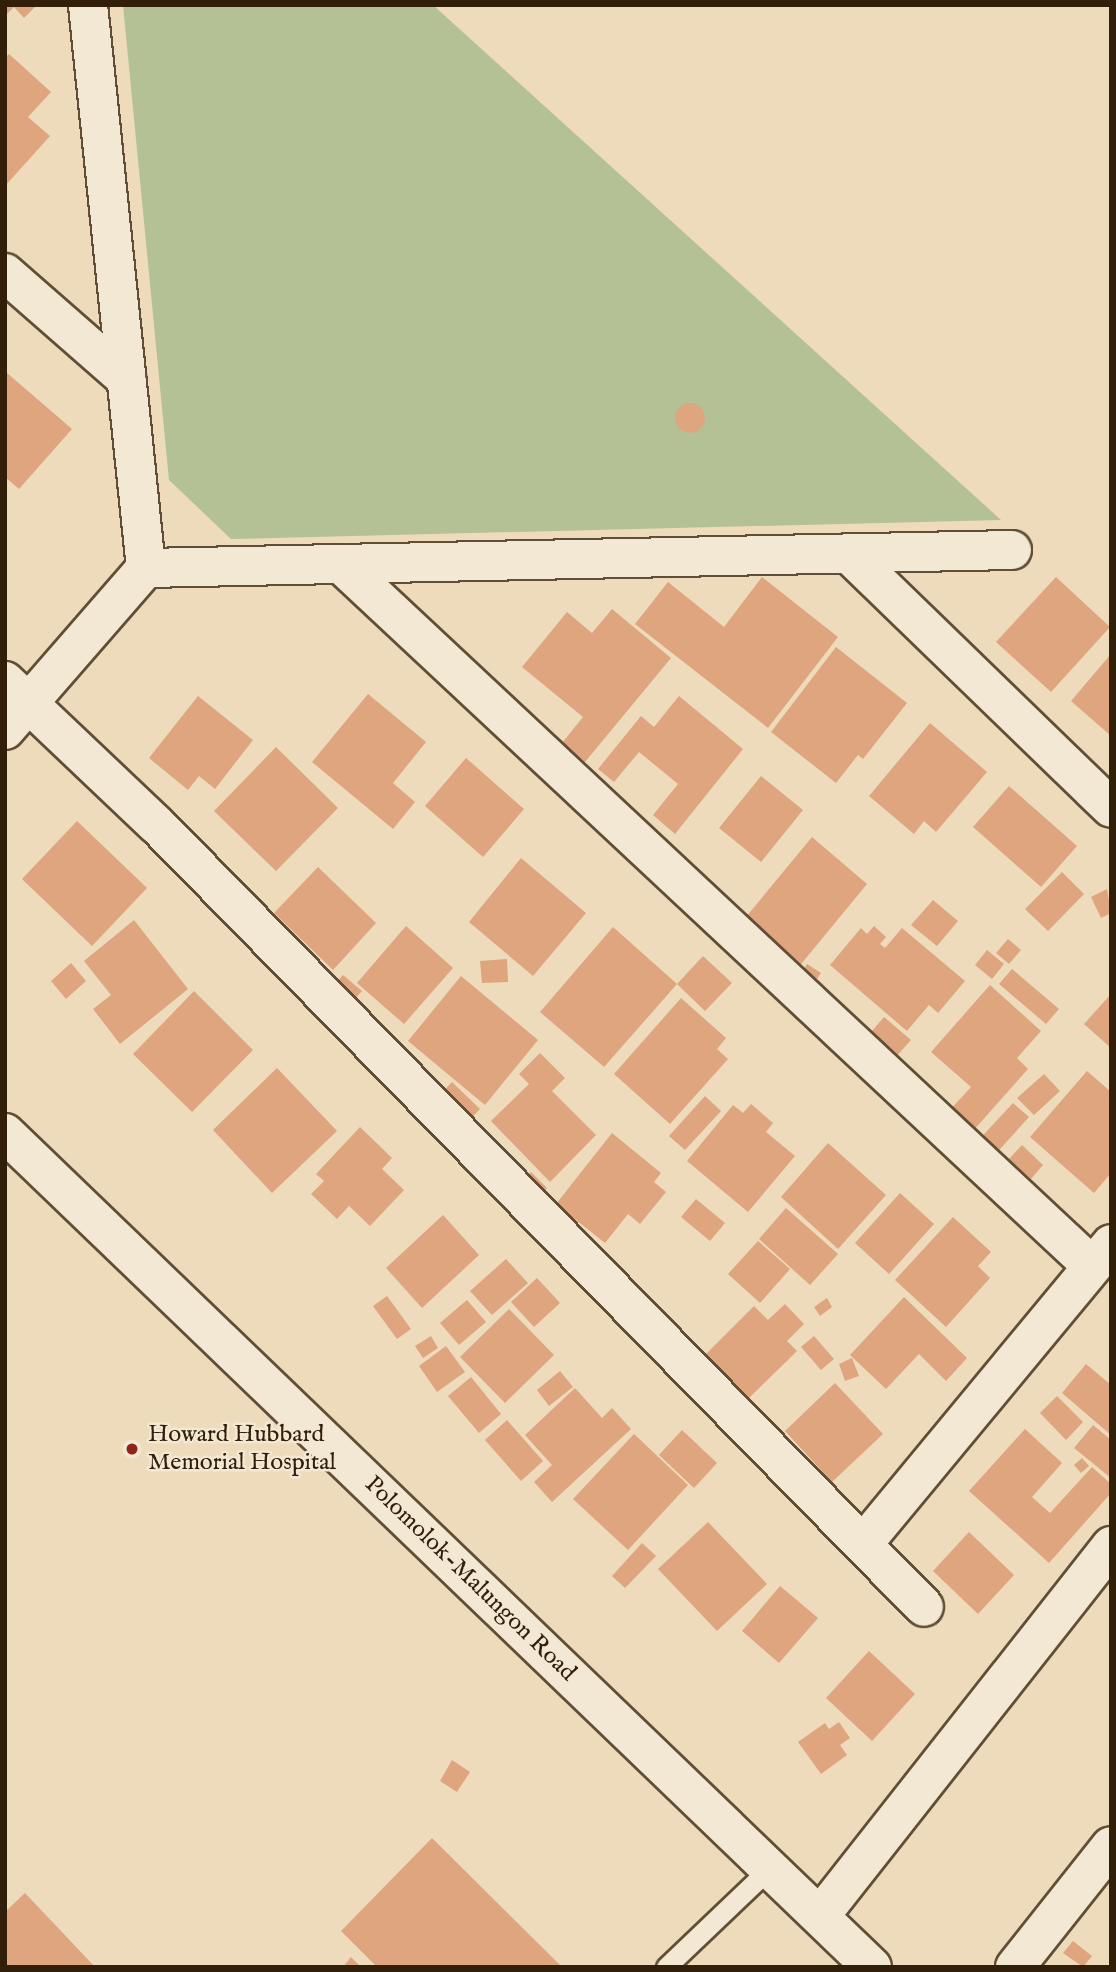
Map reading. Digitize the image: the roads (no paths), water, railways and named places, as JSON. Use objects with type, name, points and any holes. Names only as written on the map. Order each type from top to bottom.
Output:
[{"type":"street","points":[[88,5],[146,568]]},
{"type":"street","points":[[5,273],[127,379]]},
{"type":"street","points":[[5,730],[18,691],[146,568],[1012,550]]},
{"type":"street","points":[[848,553],[1111,808]]},
{"type":"street","points":[[341,564],[1101,1255],[863,1544]]},
{"type":"street","points":[[18,691],[157,825],[924,1607]]},
{"type":"street","name":"Polomolok-Malungon Road","points":[[5,1133],[872,1967]]},
{"type":"street","points":[[820,1916],[1111,1546]]},
{"type":"street","points":[[1015,1967],[1111,1846]]},
{"type":"lane","points":[[666,1967],[771,1867]]},
{"type":"place","name":"Howard Hubbard Memorial Hospital","points":[[132,1449]]}]
